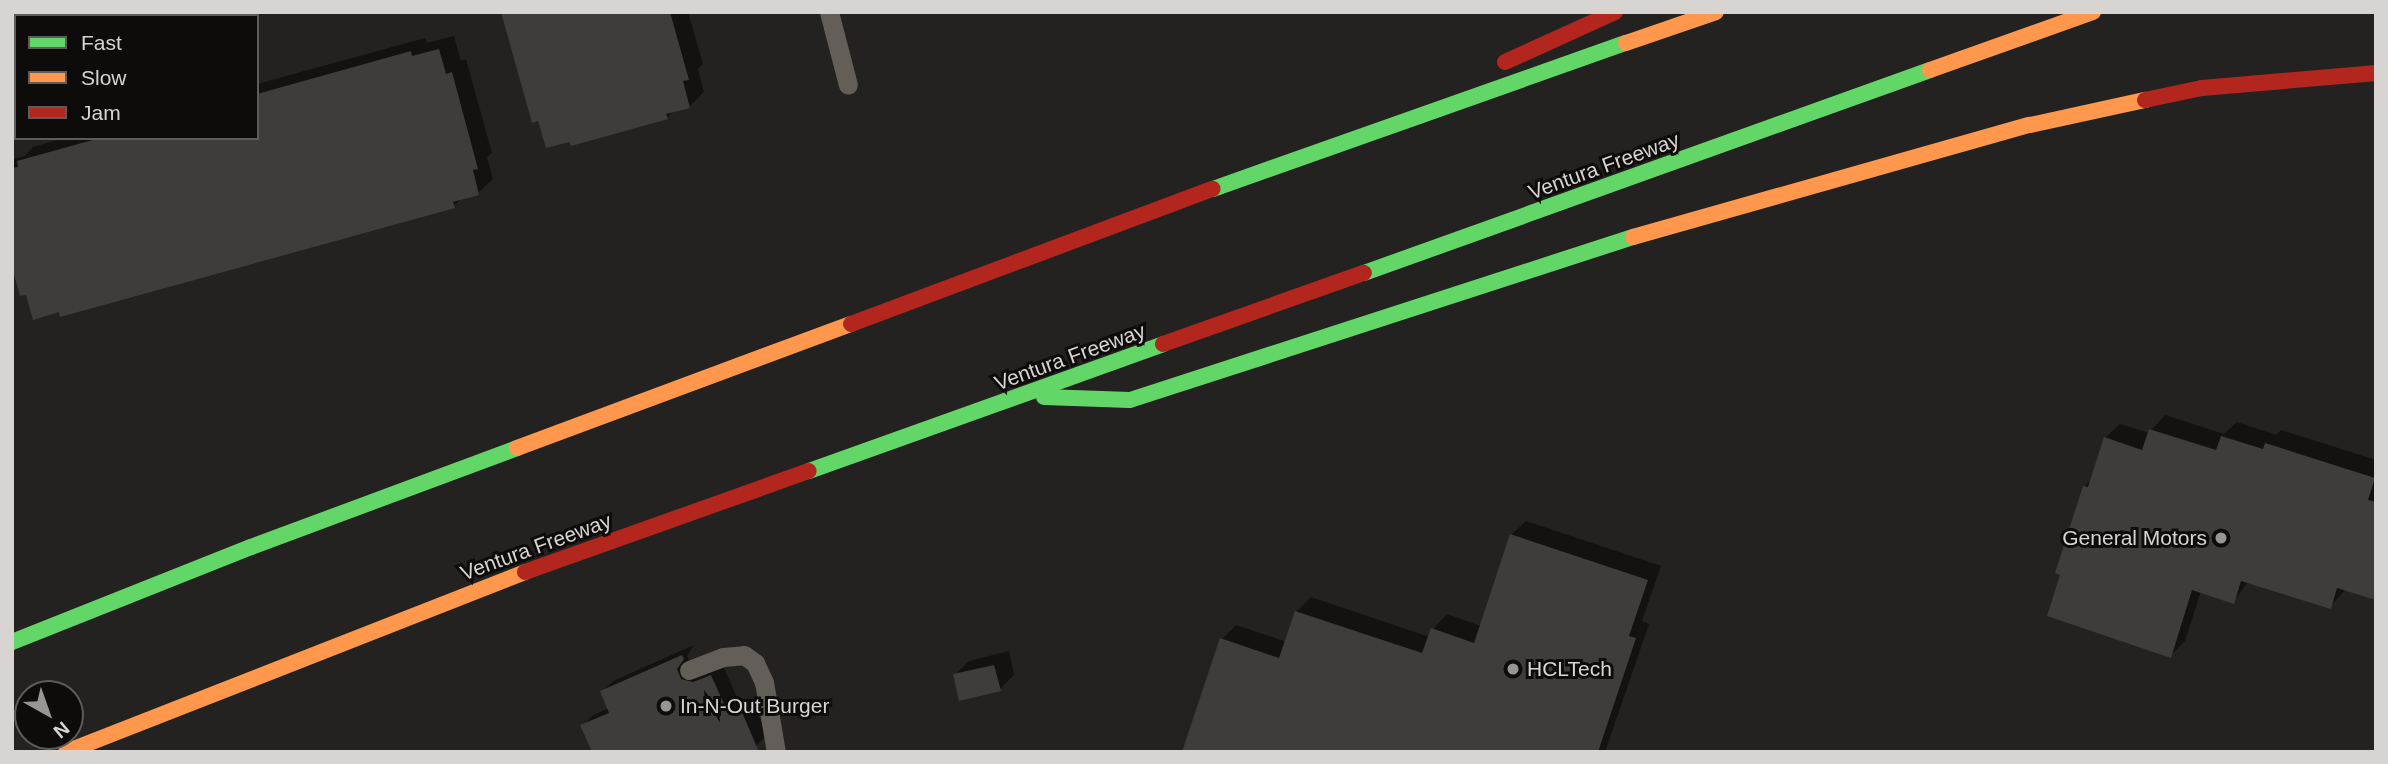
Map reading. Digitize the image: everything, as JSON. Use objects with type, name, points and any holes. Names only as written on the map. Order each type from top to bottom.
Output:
[{"type":"highway","points":[[1490,70],[1615,12]]},
{"type":"highway","points":[[12,642],[251,547],[1289,161],[1716,12]]},
{"type":"highway","name":"Ventura Freeway","points":[[66,752],[466,594],[2093,12]]},
{"type":"highway","points":[[1025,396],[1130,400],[1666,226],[2030,125],[2202,88],[2376,73]]},
{"type":"highway","points":[[1289,161],[1452,87]]},
{"type":"lane","points":[[829,12],[848,85]]},
{"type":"lane","points":[[689,670],[723,657],[744,655],[755,663],[764,682],[776,752]]},
{"type":"building","points":[[501,12],[670,12],[689,80],[683,81],[690,108],[666,114],[668,119],[571,146],[569,142],[546,148],[538,121],[532,123]]},
{"type":"building","points":[[439,49],[446,74],[452,72],[478,169],[473,170],[479,195],[453,202],[455,208],[60,317],[59,312],[33,320],[26,295],[20,296],[12,267],[12,168],[18,167],[17,161],[93,140],[259,140],[259,93],[411,51],[412,56]]},
{"type":"building","name":"General Motors","points":[[2149,429],[2216,450],[2221,436],[2263,449],[2265,443],[2375,478],[2368,500],[2376,502],[2376,600],[2337,588],[2331,609],[2241,581],[2234,604],[2192,590],[2171,658],[2047,616],[2060,575],[2055,573],[2083,486],[2088,487],[2104,437],[2142,450]]},
{"type":"building","points":[[1510,534],[1648,580],[1629,636],[1636,638],[1598,752],[1182,752],[1220,638],[1279,658],[1295,611],[1422,653],[1431,628],[1474,643]]},
{"type":"building","name":"In-N-Out Burger","points":[[682,655],[684,659],[677,669],[681,679],[693,682],[711,675],[729,715],[741,710],[759,752],[592,752],[580,725],[609,713],[600,691]]},
{"type":"building","points":[[994,665],[1001,691],[959,701],[953,674]]},
{"type":"traffic: fast","points":[[1213,189],[1626,43]]},
{"type":"traffic: fast","points":[[1364,273],[1930,70]]},
{"type":"traffic: fast","points":[[1044,397],[1130,400],[1633,237]]},
{"type":"traffic: fast","points":[[809,471],[1163,344]]},
{"type":"traffic: fast","points":[[12,642],[251,547],[517,448]]},
{"type":"traffic: slow","points":[[1626,43],[1716,12]]},
{"type":"traffic: slow","points":[[1930,70],[2093,12]]},
{"type":"traffic: slow","points":[[1633,237],[2030,125],[2145,100]]},
{"type":"traffic: slow","points":[[517,448],[851,324]]},
{"type":"traffic: slow","points":[[66,752],[525,572]]},
{"type":"traffic: jam","points":[[1505,62],[1615,12]]},
{"type":"traffic: jam","points":[[2145,100],[2202,88],[2376,73]]},
{"type":"traffic: jam","points":[[851,324],[1213,189]]},
{"type":"traffic: jam","points":[[1163,344],[1364,273]]},
{"type":"traffic: jam","points":[[525,572],[809,471]]},
{"type":"place","name":"General Motors","points":[[2221,538]]},
{"type":"place","name":"HCLTech","points":[[1513,669]]},
{"type":"place","name":"In-N-Out Burger","points":[[666,706]]}]
